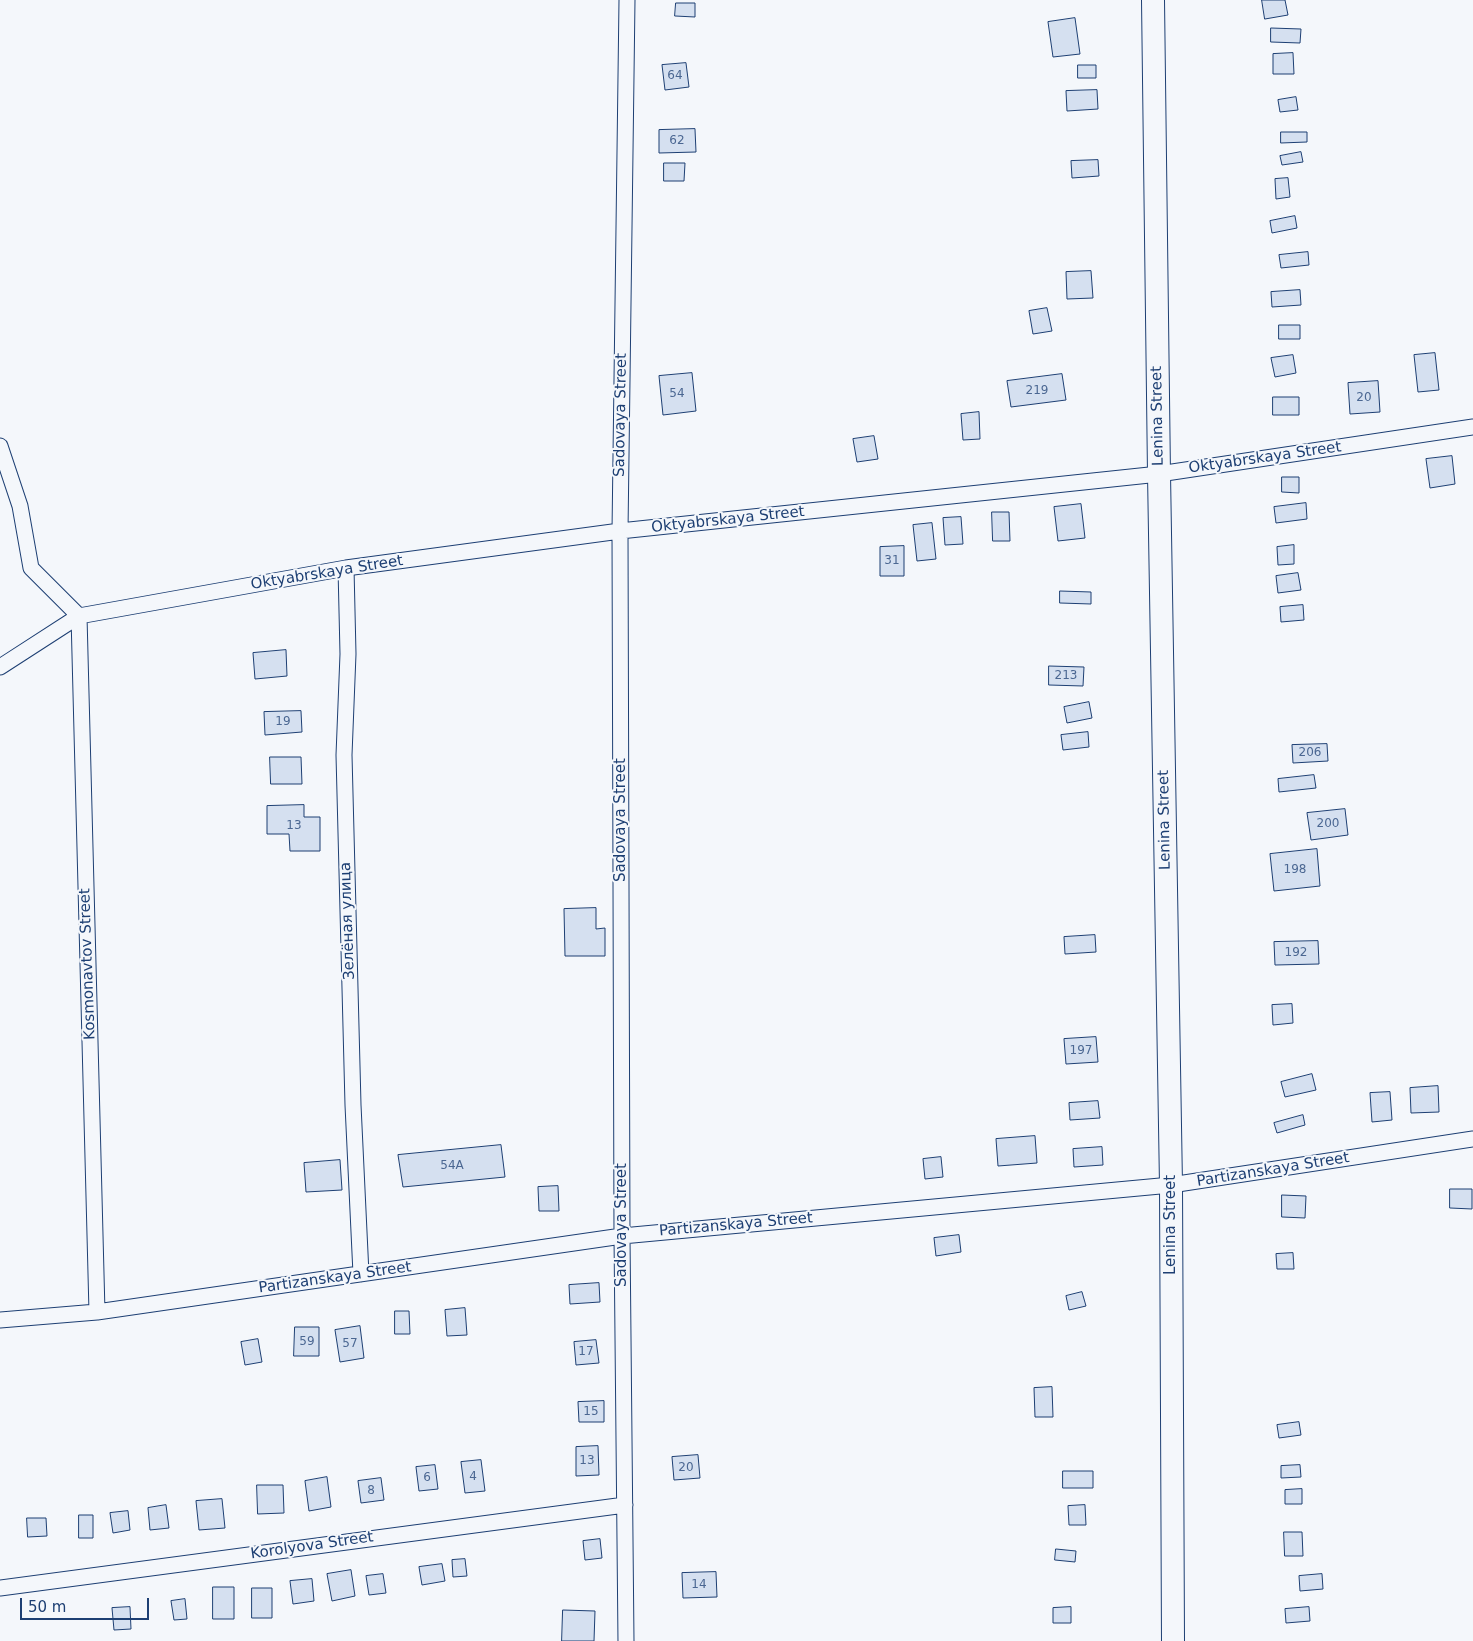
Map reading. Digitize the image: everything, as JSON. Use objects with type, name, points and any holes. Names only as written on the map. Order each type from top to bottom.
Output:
[{"type":"street","name":"Sadovaya Street","points":[[626,1641],[622,1236],[620,531],[627,0]]},
{"type":"street","name":"Lenina Street","points":[[1153,0],[1171,1185],[1173,1641]]},
{"type":"street","name":"Oktyabrskaya Street","points":[[0,667],[79,616],[346,568],[620,531],[1159,474],[1473,427]]},
{"type":"street","points":[[0,446],[20,506],[31,568],[79,616]]},
{"type":"street","name":"Зелёная улица","points":[[346,568],[348,654],[344,755],[353,1086],[361,1274]]},
{"type":"street","name":"Kosmonavtov Street","points":[[79,616],[97,1312]]},
{"type":"street","name":"Partizanskaya Street","points":[[0,1320],[97,1312],[622,1236],[1171,1185],[1473,1139]]},
{"type":"street","name":"Korolyova Street","points":[[0,1588],[625,1505]]},
{"type":"building","points":[[1262,0],[1285,0],[1288,15],[1265,19]]},
{"type":"building","points":[[676,3],[695,3],[695,17],[675,16]]},
{"type":"building","points":[[1075,18],[1080,54],[1053,57],[1048,22]]},
{"type":"building","points":[[1271,28],[1301,29],[1300,43],[1271,42]]},
{"type":"building","points":[[1293,53],[1294,74],[1273,74],[1273,54]]},
{"type":"building","points":[[686,63],[689,87],[665,90],[662,65]]},
{"type":"building","points":[[1078,65],[1096,65],[1096,78],[1078,78]]},
{"type":"building","points":[[1097,90],[1098,109],[1067,111],[1066,91]]},
{"type":"building","points":[[1296,97],[1298,110],[1280,112],[1278,100]]},
{"type":"building","points":[[695,129],[696,152],[659,153],[659,130]]},
{"type":"building","points":[[1281,132],[1307,132],[1307,142],[1281,143]]},
{"type":"building","points":[[1301,152],[1303,162],[1282,165],[1280,156]]},
{"type":"building","points":[[1098,160],[1099,176],[1072,178],[1071,161]]},
{"type":"building","points":[[664,163],[685,163],[684,181],[664,181]]},
{"type":"building","points":[[1288,178],[1290,197],[1276,199],[1275,179]]},
{"type":"building","points":[[1295,216],[1297,228],[1272,233],[1270,221]]},
{"type":"building","points":[[1308,252],[1309,265],[1281,268],[1279,255]]},
{"type":"building","points":[[1091,271],[1093,298],[1067,299],[1066,272]]},
{"type":"building","points":[[1300,290],[1301,305],[1272,307],[1271,292]]},
{"type":"building","points":[[1047,308],[1052,331],[1033,334],[1029,311]]},
{"type":"building","points":[[1279,325],[1300,325],[1300,339],[1279,339]]},
{"type":"building","points":[[1435,353],[1439,390],[1418,392],[1414,355]]},
{"type":"building","points":[[1293,355],[1296,373],[1275,377],[1271,358]]},
{"type":"building","points":[[692,373],[696,411],[663,415],[659,376]]},
{"type":"building","points":[[1062,374],[1066,400],[1011,407],[1007,381]]},
{"type":"building","points":[[1378,381],[1380,412],[1350,414],[1348,383]]},
{"type":"building","points":[[1273,397],[1299,397],[1299,415],[1273,415]]},
{"type":"building","points":[[979,412],[980,439],[963,440],[961,414]]},
{"type":"building","points":[[874,436],[878,459],[857,462],[853,439]]},
{"type":"building","points":[[1452,456],[1455,484],[1430,488],[1426,459]]},
{"type":"building","points":[[1282,477],[1299,477],[1299,493],[1282,492]]},
{"type":"building","points":[[1306,503],[1307,519],[1276,523],[1274,507]]},
{"type":"building","points":[[1081,504],[1085,538],[1058,541],[1054,507]]},
{"type":"building","points":[[992,512],[1009,512],[1010,541],[993,541]]},
{"type":"building","points":[[961,517],[963,544],[945,545],[943,518]]},
{"type":"building","points":[[932,523],[936,559],[917,561],[913,525]]},
{"type":"building","points":[[1294,545],[1294,564],[1278,565],[1277,547]]},
{"type":"building","points":[[904,546],[904,576],[880,576],[880,547]]},
{"type":"building","points":[[1298,573],[1301,590],[1278,593],[1276,576]]},
{"type":"building","points":[[1060,591],[1091,592],[1091,604],[1060,603]]},
{"type":"building","points":[[1303,605],[1304,620],[1281,622],[1280,607]]},
{"type":"building","points":[[286,650],[287,676],[255,679],[253,653]]},
{"type":"building","points":[[1049,666],[1084,667],[1083,686],[1049,685]]},
{"type":"building","points":[[1089,702],[1092,718],[1067,723],[1064,707]]},
{"type":"building","points":[[301,711],[302,732],[265,735],[264,712]]},
{"type":"building","points":[[1088,732],[1089,747],[1063,750],[1061,735]]},
{"type":"building","points":[[1327,744],[1328,761],[1293,763],[1292,745]]},
{"type":"building","points":[[270,757],[301,757],[302,784],[271,784]]},
{"type":"building","points":[[1314,775],[1316,788],[1279,792],[1278,779]]},
{"type":"building","points":[[304,805],[304,817],[320,817],[320,851],[290,851],[289,834],[267,834],[267,806]]},
{"type":"building","points":[[1345,809],[1348,835],[1311,840],[1307,813]]},
{"type":"building","points":[[1317,849],[1320,886],[1274,891],[1270,854]]},
{"type":"building","points":[[596,908],[596,929],[605,928],[605,956],[565,956],[564,909]]},
{"type":"building","points":[[1095,935],[1096,952],[1065,954],[1064,937]]},
{"type":"building","points":[[1318,941],[1319,964],[1275,965],[1274,942]]},
{"type":"building","points":[[1292,1004],[1293,1023],[1273,1025],[1272,1005]]},
{"type":"building","points":[[1096,1037],[1098,1062],[1066,1064],[1064,1039]]},
{"type":"building","points":[[1312,1074],[1316,1090],[1285,1097],[1281,1082]]},
{"type":"building","points":[[1438,1086],[1439,1112],[1411,1113],[1410,1088]]},
{"type":"building","points":[[1390,1092],[1392,1120],[1372,1122],[1370,1093]]},
{"type":"building","points":[[1098,1101],[1100,1118],[1070,1120],[1069,1103]]},
{"type":"building","points":[[1303,1115],[1305,1125],[1277,1133],[1274,1123]]},
{"type":"building","points":[[1035,1136],[1037,1163],[998,1166],[996,1139]]},
{"type":"building","points":[[501,1145],[505,1177],[403,1187],[398,1155]]},
{"type":"building","points":[[1102,1147],[1103,1165],[1074,1167],[1073,1149]]},
{"type":"building","points":[[941,1157],[943,1177],[925,1179],[923,1159]]},
{"type":"building","points":[[340,1160],[342,1190],[306,1192],[304,1163]]},
{"type":"building","points":[[558,1186],[559,1211],[539,1211],[538,1187]]},
{"type":"building","points":[[1450,1189],[1472,1189],[1472,1209],[1450,1208]]},
{"type":"building","points":[[1282,1195],[1306,1196],[1305,1218],[1282,1217]]},
{"type":"building","points":[[959,1235],[961,1252],[936,1256],[934,1238]]},
{"type":"building","points":[[1293,1253],[1294,1269],[1277,1269],[1276,1254]]},
{"type":"building","points":[[599,1283],[600,1302],[570,1304],[569,1285]]},
{"type":"building","points":[[1082,1292],[1086,1306],[1069,1310],[1066,1296]]},
{"type":"building","points":[[465,1308],[467,1335],[447,1336],[445,1310]]},
{"type":"building","points":[[395,1311],[409,1311],[410,1334],[395,1334]]},
{"type":"building","points":[[360,1326],[364,1358],[340,1362],[335,1330]]},
{"type":"building","points":[[295,1327],[319,1327],[319,1356],[294,1356]]},
{"type":"building","points":[[258,1339],[262,1362],[245,1365],[241,1342]]},
{"type":"building","points":[[596,1340],[599,1363],[576,1365],[574,1342]]},
{"type":"building","points":[[1052,1387],[1053,1417],[1035,1417],[1034,1388]]},
{"type":"building","points":[[604,1401],[604,1422],[579,1422],[578,1402]]},
{"type":"building","points":[[1299,1422],[1301,1435],[1279,1438],[1277,1425]]},
{"type":"building","points":[[598,1446],[599,1475],[576,1476],[576,1447]]},
{"type":"building","points":[[698,1455],[700,1478],[674,1480],[672,1457]]},
{"type":"building","points":[[481,1460],[485,1491],[465,1493],[461,1462]]},
{"type":"building","points":[[435,1465],[438,1489],[419,1491],[416,1467]]},
{"type":"building","points":[[1300,1465],[1301,1477],[1281,1478],[1281,1466]]},
{"type":"building","points":[[1063,1471],[1093,1471],[1093,1488],[1063,1488]]},
{"type":"building","points":[[327,1477],[331,1507],[309,1511],[305,1481]]},
{"type":"building","points":[[381,1478],[384,1500],[361,1503],[358,1481]]},
{"type":"building","points":[[257,1485],[283,1485],[284,1513],[258,1514]]},
{"type":"building","points":[[1302,1489],[1302,1504],[1285,1504],[1285,1490]]},
{"type":"building","points":[[222,1499],[225,1528],[199,1530],[196,1501]]},
{"type":"building","points":[[166,1505],[169,1528],[150,1530],[148,1508]]},
{"type":"building","points":[[1085,1505],[1086,1525],[1069,1525],[1068,1506]]},
{"type":"building","points":[[128,1511],[130,1530],[113,1533],[110,1513]]},
{"type":"building","points":[[79,1515],[93,1515],[93,1538],[79,1538]]},
{"type":"building","points":[[27,1518],[46,1518],[47,1536],[28,1537]]},
{"type":"building","points":[[1284,1532],[1302,1532],[1303,1556],[1285,1556]]},
{"type":"building","points":[[600,1539],[602,1558],[585,1560],[583,1541]]},
{"type":"building","points":[[1056,1549],[1076,1551],[1075,1562],[1055,1560]]},
{"type":"building","points":[[465,1559],[467,1576],[453,1577],[452,1560]]},
{"type":"building","points":[[442,1564],[445,1581],[422,1585],[419,1567]]},
{"type":"building","points":[[351,1570],[355,1596],[332,1601],[327,1574]]},
{"type":"building","points":[[716,1572],[717,1597],[683,1598],[682,1573]]},
{"type":"building","points":[[383,1574],[386,1593],[369,1595],[366,1576]]},
{"type":"building","points":[[1322,1574],[1323,1589],[1300,1591],[1299,1576]]},
{"type":"building","points":[[312,1579],[314,1601],[293,1604],[290,1581]]},
{"type":"building","points":[[213,1587],[234,1587],[234,1619],[213,1619]]},
{"type":"building","points":[[252,1588],[272,1588],[272,1618],[252,1618]]},
{"type":"building","points":[[185,1599],[187,1619],[174,1620],[171,1601]]},
{"type":"building","points":[[130,1607],[131,1629],[114,1630],[112,1608]]},
{"type":"building","points":[[1071,1607],[1071,1623],[1053,1623],[1053,1608]]},
{"type":"building","points":[[1309,1607],[1310,1621],[1286,1623],[1285,1609]]},
{"type":"building","points":[[563,1610],[595,1611],[594,1641],[562,1641]]}]
